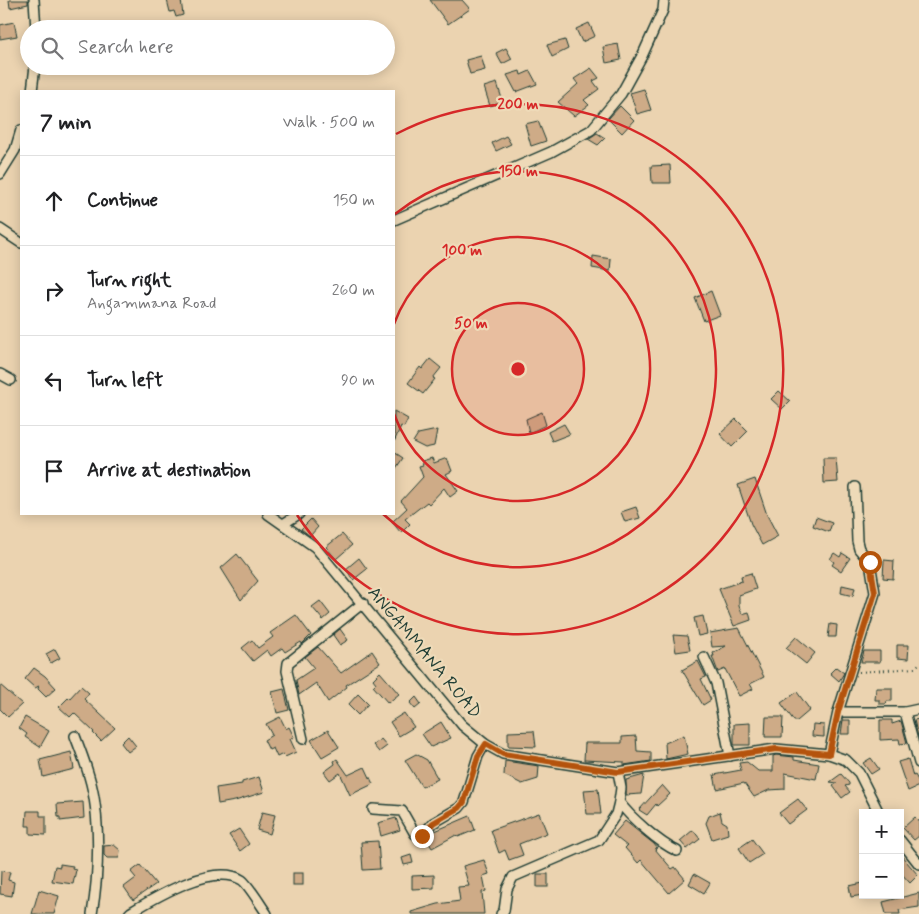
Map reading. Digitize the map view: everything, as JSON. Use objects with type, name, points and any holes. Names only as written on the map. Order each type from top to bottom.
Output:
[{"type":"street","points":[[34,0],[35,20]]},
{"type":"street","points":[[395,220],[551,152],[591,130],[621,94],[663,10],[664,0]]},
{"type":"street","points":[[32,90],[35,75]]},
{"type":"street","points":[[0,174],[15,150],[20,133]]},
{"type":"street","points":[[0,229],[20,242]]},
{"type":"street","points":[[0,374],[11,380]]},
{"type":"street","points":[[829,754],[838,712],[875,593],[870,562],[859,549],[857,541],[855,487]]},
{"type":"street","name":"ANGAMMANA ROAD","points":[[270,515],[315,547],[462,725],[486,744],[503,754],[618,772],[776,749],[829,754],[846,760],[858,773],[877,809]]},
{"type":"street","points":[[283,524],[298,515]]},
{"type":"street","points":[[302,739],[287,671],[288,664],[363,603]]},
{"type":"street","points":[[704,657],[716,683],[730,756]]},
{"type":"street","points":[[838,712],[905,712],[919,709]]},
{"type":"street","points":[[905,712],[919,763]]},
{"type":"street","points":[[75,736],[90,777],[95,808],[98,862],[92,914]]},
{"type":"street","points":[[373,809],[402,811],[415,834],[422,836],[433,823],[459,808],[464,802],[478,756],[486,744]]},
{"type":"street","points":[[501,914],[504,910],[507,889],[513,877],[599,840],[616,814],[621,788],[618,772]]},
{"type":"street","points":[[619,802],[626,811],[668,847],[677,851]]},
{"type":"street","points":[[904,845],[919,864]]},
{"type":"street","points":[[130,914],[162,894],[206,877],[227,875],[243,880],[267,914]]},
{"type":"path","points":[[853,668],[861,673],[915,668],[919,664]]},
{"type":"building","points":[[9,0],[28,0],[28,4],[10,8]]},
{"type":"building","points":[[167,0],[181,0],[183,15],[176,17],[174,11],[170,12]]},
{"type":"building","points":[[430,0],[462,0],[470,9],[448,24]]},
{"type":"building","points":[[14,22],[17,36],[0,39],[0,25]]},
{"type":"building","points":[[589,23],[595,36],[582,42],[576,29]]},
{"type":"building","points":[[565,40],[568,49],[552,57],[547,45]]},
{"type":"building","points":[[618,44],[621,60],[606,63],[603,47]]},
{"type":"building","points":[[506,48],[512,59],[502,64],[496,53]]},
{"type":"building","points":[[481,56],[485,70],[470,74],[466,60]]},
{"type":"building","points":[[591,68],[599,78],[593,81],[599,89],[584,100],[589,105],[574,116],[558,102],[578,84],[574,79]]},
{"type":"building","points":[[520,71],[521,75],[530,71],[537,84],[516,92],[507,75]]},
{"type":"building","points":[[497,83],[503,102],[490,106],[484,87]]},
{"type":"building","points":[[644,89],[651,110],[637,114],[630,93]]},
{"type":"building","points":[[620,106],[634,120],[622,133],[608,119]]},
{"type":"building","points":[[538,121],[546,141],[531,146],[525,124]]},
{"type":"building","points":[[597,133],[605,138],[598,145],[588,139]]},
{"type":"building","points":[[506,136],[511,144],[496,151],[492,143]]},
{"type":"building","points":[[670,165],[671,183],[652,183],[651,166]]},
{"type":"building","points":[[593,256],[611,259],[610,271],[592,268]]},
{"type":"building","points":[[711,291],[720,315],[704,321],[695,298]]},
{"type":"building","points":[[430,359],[441,368],[423,394],[408,383],[420,367],[422,369]]},
{"type":"building","points":[[779,391],[790,401],[782,409],[771,399]]},
{"type":"building","points":[[395,412],[408,419],[404,427],[401,426],[395,440]]},
{"type":"building","points":[[542,412],[546,425],[529,433],[526,419]]},
{"type":"building","points":[[736,419],[748,431],[732,447],[720,434]]},
{"type":"building","points":[[564,424],[570,434],[552,441],[548,432]]},
{"type":"building","points":[[437,430],[434,446],[425,448],[413,442],[418,434]]},
{"type":"building","points":[[395,453],[403,458],[395,470]]},
{"type":"building","points":[[432,458],[434,463],[447,458],[452,471],[446,474],[458,491],[450,497],[444,488],[429,504],[427,502],[405,519],[410,524],[401,533],[392,522],[407,508],[401,501],[423,477],[419,466],[423,465],[422,461]]},
{"type":"building","points":[[823,458],[836,458],[838,482],[824,483]]},
{"type":"building","points":[[755,479],[767,515],[778,536],[762,545],[751,524],[738,485]]},
{"type":"building","points":[[636,507],[640,518],[625,522],[621,512]]},
{"type":"building","points":[[816,517],[832,523],[829,532],[813,526]]},
{"type":"building","points":[[311,519],[318,527],[310,536],[301,529]]},
{"type":"building","points":[[342,534],[352,545],[336,559],[326,547]]},
{"type":"building","points":[[834,553],[840,557],[842,553],[850,558],[841,571],[832,565],[834,562],[830,559]]},
{"type":"building","points":[[237,554],[258,581],[241,600],[221,568]]},
{"type":"building","points":[[359,558],[367,569],[353,580],[346,569]]},
{"type":"building","points":[[884,560],[894,561],[893,579],[883,578]]},
{"type":"building","points":[[751,573],[756,589],[739,595],[739,606],[742,614],[749,612],[751,620],[734,626],[719,589],[742,581],[741,576]]},
{"type":"building","points":[[842,585],[855,588],[853,596],[841,593]]},
{"type":"building","points":[[320,601],[330,614],[323,620],[312,607]]},
{"type":"building","points":[[296,615],[311,635],[302,644],[301,642],[285,652],[282,648],[271,656],[267,650],[253,661],[242,648],[252,640],[258,648],[273,637],[270,633]]},
{"type":"building","points":[[703,616],[707,634],[698,636],[694,618]]},
{"type":"building","points":[[830,624],[837,625],[836,637],[828,637]]},
{"type":"building","points":[[739,628],[764,677],[750,684],[753,689],[739,696],[725,669],[718,672],[712,656],[714,656],[713,653],[726,646],[712,647],[710,633]]},
{"type":"building","points":[[340,629],[348,640],[340,645],[333,635]]},
{"type":"building","points":[[673,635],[687,636],[690,650],[676,652]]},
{"type":"building","points":[[796,637],[815,653],[806,664],[786,648]]},
{"type":"building","points":[[897,645],[909,645],[908,659],[897,658]]},
{"type":"building","points":[[318,647],[341,673],[372,651],[380,663],[346,685],[347,687],[328,702],[316,683],[299,695],[296,680],[314,668],[305,657]]},
{"type":"building","points":[[55,649],[60,658],[51,663],[46,654]]},
{"type":"building","points":[[864,651],[880,651],[880,662],[861,662]]},
{"type":"building","points":[[698,661],[706,677],[701,679],[711,700],[703,705],[682,670]]},
{"type":"building","points":[[836,667],[844,673],[839,681],[830,673]]},
{"type":"building","points":[[34,668],[56,688],[46,697],[38,689],[39,686],[35,688],[25,679]]},
{"type":"building","points":[[380,672],[399,694],[388,703],[373,686],[376,683],[373,679]]},
{"type":"building","points":[[0,685],[22,704],[8,717],[0,709]]},
{"type":"building","points":[[81,686],[89,693],[84,699],[115,728],[101,741],[74,713],[70,717],[59,707]]},
{"type":"building","points":[[876,688],[892,688],[892,701],[887,701],[886,704],[879,704],[879,700],[875,700]]},
{"type":"building","points":[[284,689],[289,710],[277,713],[272,692]]},
{"type":"building","points":[[797,692],[810,710],[797,721],[794,721],[781,703]]},
{"type":"building","points":[[358,694],[368,704],[358,715],[348,705]]},
{"type":"building","points":[[416,697],[421,704],[415,709],[410,703]]},
{"type":"building","points":[[404,713],[414,727],[399,736],[390,722]]},
{"type":"building","points":[[25,717],[49,731],[40,747],[25,737],[27,734],[19,728]]},
{"type":"building","points":[[280,717],[286,729],[289,727],[294,737],[290,739],[296,752],[285,757],[283,754],[277,757],[273,748],[269,750],[264,740],[272,735],[266,724]]},
{"type":"building","points":[[766,717],[783,717],[782,737],[765,737]]},
{"type":"building","points":[[919,719],[919,737],[918,737],[914,720]]},
{"type":"building","points":[[843,720],[850,720],[850,734],[841,734]]},
{"type":"building","points":[[880,720],[892,720],[892,724],[901,721],[907,743],[900,744],[899,739],[880,740]]},
{"type":"building","points":[[441,722],[451,738],[431,747],[422,734]]},
{"type":"building","points":[[750,723],[750,745],[734,745],[734,724]]},
{"type":"building","points":[[813,724],[824,725],[824,737],[812,736]]},
{"type":"building","points":[[328,730],[339,747],[322,757],[311,740]]},
{"type":"building","points":[[534,731],[536,747],[508,746],[508,732]]},
{"type":"building","points":[[684,735],[688,754],[666,759],[665,743]]},
{"type":"building","points":[[128,736],[136,746],[128,752],[121,743]]},
{"type":"building","points":[[636,736],[637,751],[651,752],[651,761],[624,765],[624,762],[584,760],[585,743],[622,743],[622,737]]},
{"type":"building","points":[[381,739],[387,746],[379,752],[373,745]]},
{"type":"building","points":[[71,752],[74,769],[43,777],[40,760]]},
{"type":"building","points":[[416,754],[427,760],[438,779],[422,787],[405,760]]},
{"type":"building","points":[[773,756],[794,757],[794,760],[819,764],[816,779],[785,773],[785,789],[769,790],[754,797],[744,783],[717,789],[714,775],[741,770],[739,763],[747,762],[758,771],[773,771]]},
{"type":"building","points":[[871,758],[879,769],[871,774],[863,763]]},
{"type":"building","points":[[337,759],[348,775],[365,767],[373,784],[350,795],[340,773],[330,780],[324,772],[335,764],[334,761]]},
{"type":"building","points":[[908,759],[913,776],[915,775],[919,786],[908,791],[898,762]]},
{"type":"building","points":[[505,761],[539,766],[538,779],[522,784],[504,775]]},
{"type":"building","points":[[841,774],[849,783],[849,785],[845,786],[850,792],[842,798],[833,786],[837,783],[830,782]]},
{"type":"building","points":[[644,775],[641,794],[626,795],[626,780]]},
{"type":"building","points":[[259,777],[264,792],[218,804],[216,788],[242,784],[242,782]]},
{"type":"building","points":[[662,785],[670,794],[657,806],[656,804],[647,815],[639,810]]},
{"type":"building","points":[[598,789],[601,814],[587,814],[584,790]]},
{"type":"building","points":[[798,799],[807,810],[788,824],[779,813]]},
{"type":"building","points":[[83,802],[84,818],[60,821],[57,804]]},
{"type":"building","points":[[27,811],[40,811],[40,816],[46,816],[46,835],[30,834],[30,826],[26,826]]},
{"type":"building","points":[[262,812],[275,815],[270,834],[257,830]]},
{"type":"building","points":[[720,812],[722,821],[727,824],[728,834],[712,839],[706,823],[709,816]]},
{"type":"building","points":[[539,813],[547,833],[519,844],[523,855],[509,860],[505,850],[499,853],[491,830]]},
{"type":"building","points":[[470,816],[475,830],[458,837],[456,835],[432,848],[427,840],[435,831]]},
{"type":"building","points":[[915,817],[919,821],[919,836],[914,840],[904,827]]},
{"type":"building","points":[[396,818],[400,830],[381,836],[378,823]]},
{"type":"building","points":[[625,821],[654,844],[657,848],[655,849],[672,869],[675,867],[685,879],[669,893],[641,860],[638,863],[625,848],[627,846],[613,835]]},
{"type":"building","points":[[239,829],[249,844],[240,851],[229,835]]},
{"type":"building","points":[[693,830],[700,839],[687,849],[680,841]]},
{"type":"building","points":[[752,839],[763,854],[749,863],[739,848]]},
{"type":"building","points":[[378,841],[380,869],[363,870],[361,842]]},
{"type":"building","points":[[114,845],[120,850],[119,858],[107,858],[104,855],[104,846]]},
{"type":"building","points":[[411,855],[413,863],[404,865],[402,858]]},
{"type":"building","points":[[904,859],[918,875],[910,883],[904,876]]},
{"type":"building","points":[[484,860],[489,874],[483,876],[486,891],[482,892],[484,914],[411,914],[411,912],[438,904],[460,901],[458,887],[469,886],[463,866]]},
{"type":"building","points":[[60,864],[73,866],[72,869],[76,870],[73,884],[52,881],[55,866],[60,867]]},
{"type":"building","points":[[140,865],[156,884],[133,900],[124,887],[136,878],[131,872]]},
{"type":"building","points":[[1,871],[10,872],[8,880],[14,882],[12,896],[0,894]]},
{"type":"building","points":[[293,873],[303,873],[303,885],[293,885]]},
{"type":"building","points":[[537,874],[548,874],[548,887],[537,887]]},
{"type":"building","points":[[694,874],[710,883],[704,893],[689,884]]},
{"type":"building","points":[[434,875],[434,888],[412,889],[412,876]]},
{"type":"building","points":[[859,884],[859,896],[851,897],[849,886]]},
{"type":"building","points":[[39,890],[59,896],[54,914],[32,914]]},
{"type":"building","points":[[919,893],[919,907],[899,910],[900,914],[886,914],[883,902],[904,899],[904,897]]},
{"type":"route","points":[[422,836],[433,823],[459,808],[464,802],[478,756],[486,744],[503,754],[618,772],[776,749],[829,754],[838,712],[875,593],[870,562]]}]
